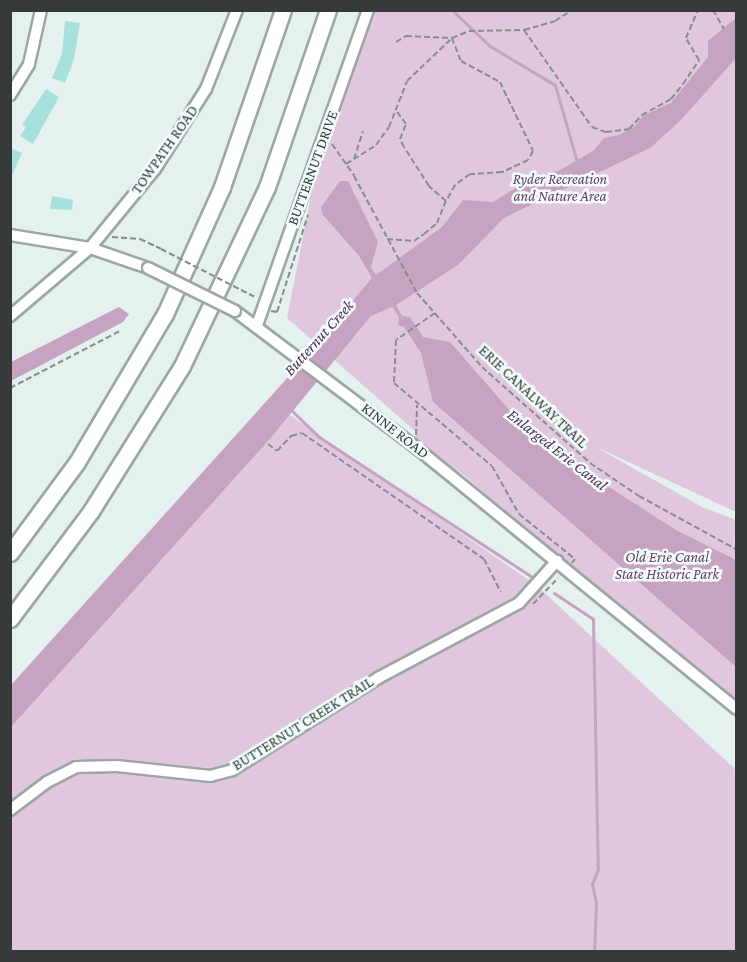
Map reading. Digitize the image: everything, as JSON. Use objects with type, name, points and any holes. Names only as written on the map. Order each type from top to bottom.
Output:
[{"type":"highway","points":[[10,552],[77,462],[165,314],[222,187],[283,10]]},
{"type":"highway","points":[[10,619],[91,512],[182,366],[267,187],[328,10]]},
{"type":"street","points":[[10,95],[29,64],[41,10]]},
{"type":"street","name":"TOWPATH ROAD","points":[[90,248],[185,125],[214,72],[237,10]]},
{"type":"street","name":"BUTTERNUT DRIVE","points":[[257,325],[369,10]]},
{"type":"street","name":"KINNE ROAD","points":[[10,235],[90,248],[148,268],[235,311],[257,325],[413,445],[736,708]]},
{"type":"street","points":[[10,316],[90,248]]},
{"type":"street","name":"BUTTERNUT CREEK TRAIL","points":[[10,810],[47,782],[76,766],[220,774],[378,678],[519,603],[557,561]]},
{"type":"path","points":[[346,164],[376,145],[396,110],[407,81],[452,38],[469,31],[524,30],[555,21],[572,10]]},
{"type":"path","points":[[524,30],[592,127],[606,132],[628,129],[642,114],[671,99],[699,60],[686,38],[698,10]]},
{"type":"path","points":[[713,10],[724,29]]},
{"type":"path","points":[[396,42],[406,36],[452,38]]},
{"type":"path","points":[[386,239],[414,240],[437,223],[455,185],[470,174],[502,172],[528,160],[533,152],[500,82],[461,61],[452,38]]},
{"type":"path","points":[[396,110],[406,124],[400,139],[404,147],[429,186],[446,201]]},
{"type":"path","points":[[354,159],[363,130]]},
{"type":"path","name":"ERIE CANALWAY TRAIL","points":[[328,153],[331,143],[346,164],[394,255],[417,293],[482,367],[590,463],[639,496],[736,549]]},
{"type":"path","points":[[263,309],[277,312],[311,206]]},
{"type":"path","points":[[101,234],[140,239],[249,294]]},
{"type":"path","points":[[435,313],[402,334],[394,348],[394,383],[417,405],[492,466],[519,514],[575,559],[540,599],[531,605],[519,603]]},
{"type":"path","points":[[10,388],[120,332]]},
{"type":"path","points":[[413,445],[417,405]]},
{"type":"path","points":[[268,444],[277,452],[291,436],[302,433],[484,559],[501,592]]},
{"type":"green space","name":"Ryder Recreation and Nature Area","points":[[368,11],[736,11],[736,512],[594,446],[702,507],[736,520],[736,718],[464,475],[415,441],[416,432],[287,318],[323,135]]},
{"type":"green space","points":[[277,406],[536,585],[736,770],[736,951],[11,952],[11,702]]},
{"type":"water","name":"Enlarged Erie Canal","points":[[736,18],[736,58],[681,120],[650,148],[504,218],[458,265],[396,305],[402,316],[410,317],[423,337],[450,342],[512,413],[598,480],[676,530],[736,560],[736,667],[433,402],[421,353],[404,327],[398,325],[399,317],[392,307],[371,316],[268,441],[11,727],[11,685],[289,376],[372,278],[359,256],[322,214],[321,207],[340,181],[348,181],[378,242],[371,267],[376,275],[442,227],[463,200],[493,202],[529,180],[558,171],[593,151],[604,138],[619,135],[634,127],[644,115],[671,103],[708,57],[708,41]]},
{"type":"water","points":[[119,307],[129,314],[123,322],[11,381],[11,362]]},
{"type":"building","points":[[65,21],[80,23],[74,59],[65,83],[52,78],[62,54]]},
{"type":"building","points":[[46,89],[59,97],[33,144],[20,136],[26,127],[22,125]]},
{"type":"building","points":[[10,148],[22,153],[10,180]]},
{"type":"building","points":[[52,196],[73,200],[72,210],[50,209]]},
{"type":"waterway","points":[[452,10],[490,46],[555,85],[577,162]]},
{"type":"waterway","points":[[289,408],[319,437],[531,576]]},
{"type":"waterway","points":[[554,593],[593,619],[598,869],[592,884],[596,903],[594,952]]},
{"type":"water label","name":"Butternut Creek","points":[[319,338]]},
{"type":"park label","name":"Old Erie Canal State Historic Park","points":[[667,566]]}]
